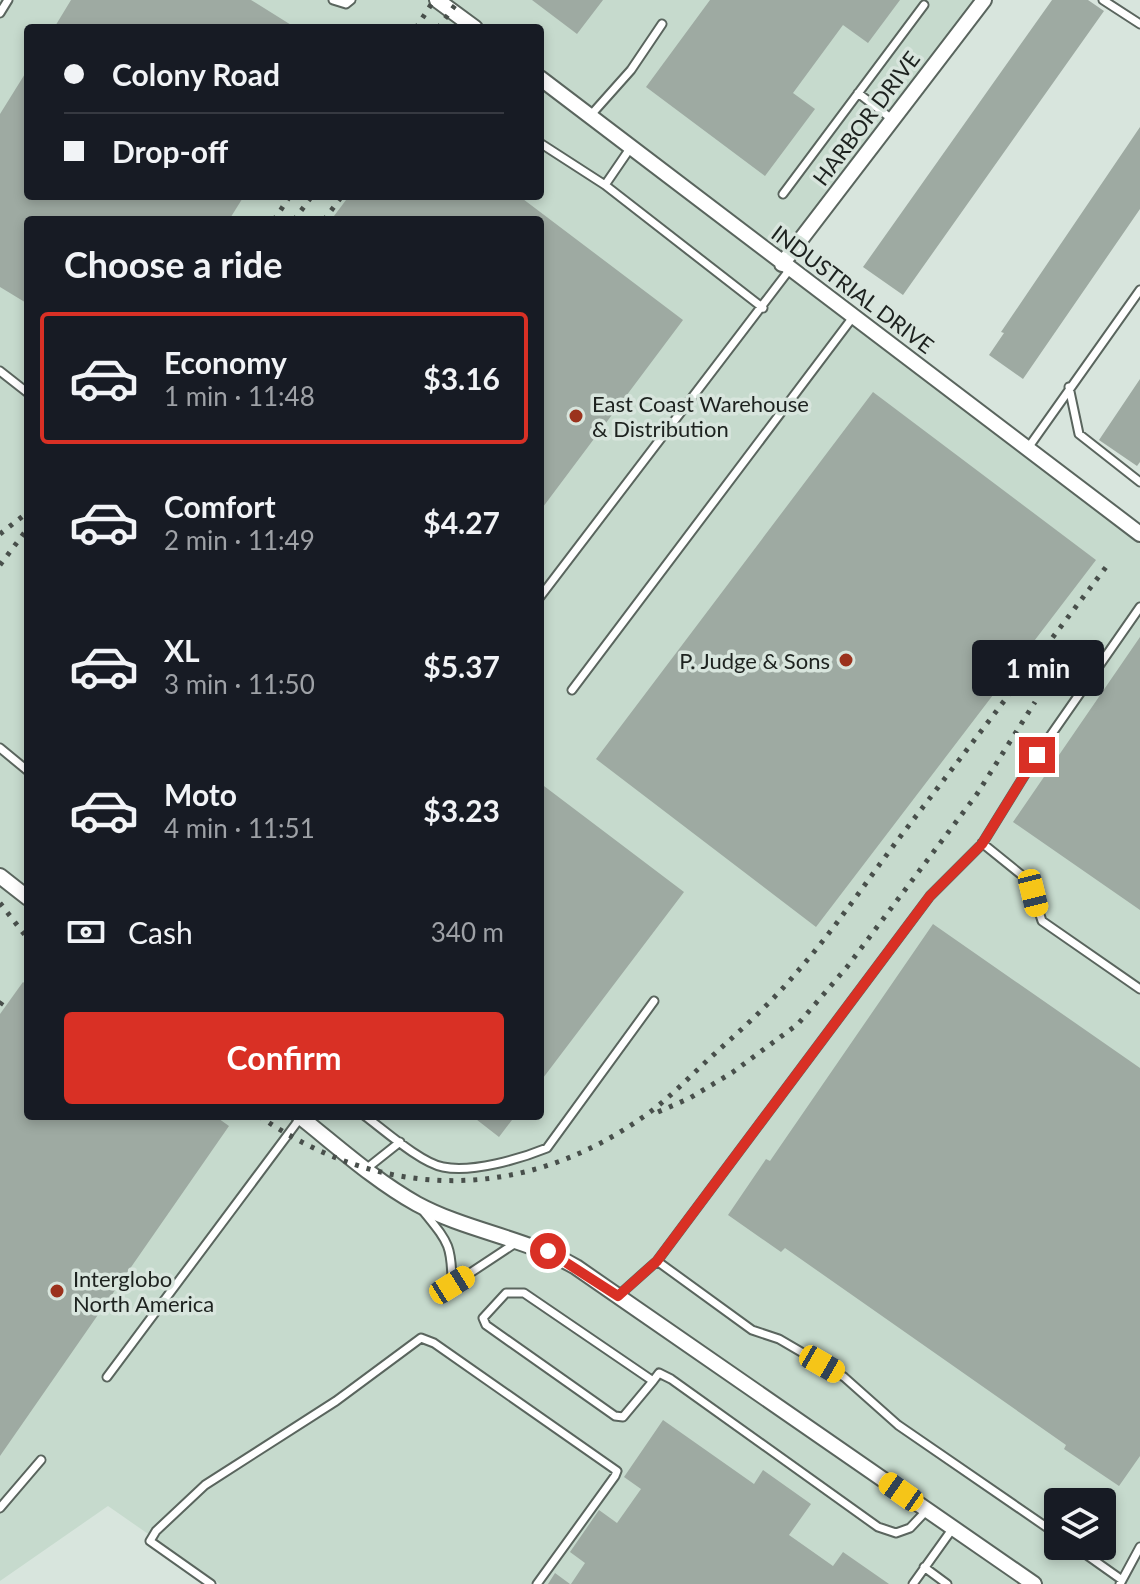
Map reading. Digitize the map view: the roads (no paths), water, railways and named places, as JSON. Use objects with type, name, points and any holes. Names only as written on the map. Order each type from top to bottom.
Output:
[{"type":"street","points":[[437,0],[470,24]]},
{"type":"street","name":"HARBOR DRIVE","points":[[786,266],[984,0]]},
{"type":"street","name":"INDUSTRIAL DRIVE","points":[[544,81],[1140,534]]},
{"type":"street","points":[[0,876],[24,895]]},
{"type":"street","points":[[304,1120],[417,1204],[548,1251],[618,1296],[1034,1584]]},
{"type":"lane","points":[[0,13],[8,0]]},
{"type":"lane","points":[[333,0],[346,4],[351,0]]},
{"type":"lane","points":[[1103,0],[1140,24]]},
{"type":"lane","points":[[783,194],[924,5]]},
{"type":"lane","points":[[590,116],[631,70],[662,24]]},
{"type":"lane","points":[[858,93],[893,120]]},
{"type":"lane","points":[[544,146],[605,185],[763,308]]},
{"type":"lane","points":[[605,185],[631,147]]},
{"type":"lane","points":[[544,592],[763,308],[786,266]]},
{"type":"lane","points":[[1027,449],[1140,290]]},
{"type":"lane","points":[[572,690],[853,317]]},
{"type":"lane","points":[[0,371],[24,390]]},
{"type":"lane","points":[[1069,387],[1079,434],[1140,482]]},
{"type":"lane","points":[[618,1296],[657,1261],[930,896],[982,843],[1037,755],[1140,607]]},
{"type":"lane","points":[[0,748],[24,768]]},
{"type":"lane","points":[[982,843],[1029,881],[1042,921],[1140,989]]},
{"type":"lane","points":[[370,1120],[443,1167],[487,1166],[547,1148],[654,1001]]},
{"type":"lane","points":[[107,1377],[298,1120]]},
{"type":"lane","points":[[366,1169],[400,1142]]},
{"type":"lane","points":[[417,1204],[447,1241],[452,1254],[452,1285],[519,1240]]},
{"type":"lane","points":[[657,1261],[752,1330],[779,1339],[844,1377],[898,1425],[1044,1525]]},
{"type":"lane","points":[[653,1381],[524,1293],[506,1293],[483,1318],[486,1325],[615,1416],[623,1417],[653,1381],[659,1373],[878,1527],[896,1533],[910,1528],[927,1510]]},
{"type":"lane","points":[[211,1584],[150,1541],[156,1531],[205,1485],[336,1401],[421,1338],[434,1343],[617,1471],[537,1584]]},
{"type":"lane","points":[[0,1508],[41,1460]]},
{"type":"lane","points":[[913,1584],[953,1528]]},
{"type":"lane","points":[[1092,1560],[1120,1582],[1140,1547]]},
{"type":"lane","points":[[924,1567],[947,1584]]},
{"type":"railway","points":[[419,24],[434,0]]},
{"type":"railway","points":[[441,24],[459,0]]},
{"type":"railway","points":[[277,216],[287,200]]},
{"type":"railway","points":[[297,216],[309,200]]},
{"type":"railway","points":[[327,216],[339,200]]},
{"type":"railway","points":[[0,534],[24,515]]},
{"type":"railway","points":[[0,565],[24,533]]},
{"type":"railway","points":[[266,1120],[306,1144],[353,1164],[402,1176],[451,1181],[500,1177],[549,1165],[596,1145],[643,1117],[756,1016],[811,956],[1106,567]]},
{"type":"railway","points":[[658,1112],[690,1098],[733,1072],[798,1024],[847,967],[977,794],[1035,702]]},
{"type":"railway","points":[[0,903],[24,934]]},
{"type":"railway","points":[[0,1005],[5,998]]},
{"type":"place","name":"East Coast Warehouse & Distribution","points":[[576,416]]},
{"type":"place","name":"P. Judge & Sons","points":[[846,660]]},
{"type":"place","name":"Interglobo North America","points":[[57,1291]]}]
